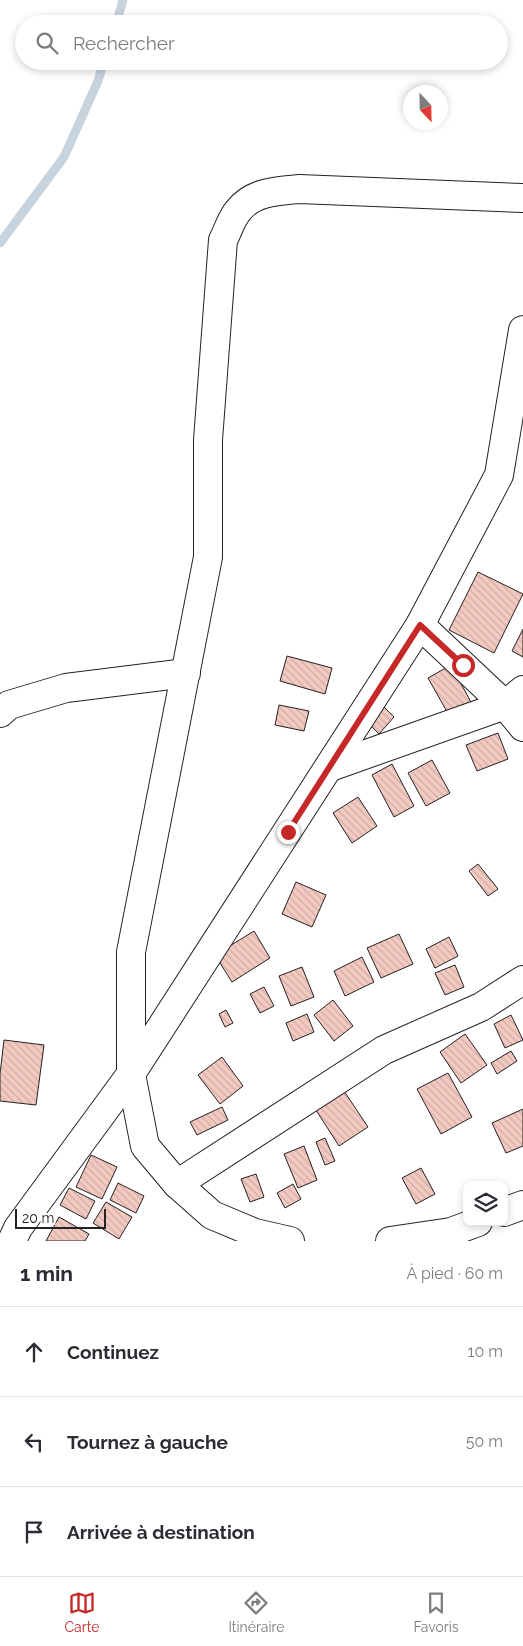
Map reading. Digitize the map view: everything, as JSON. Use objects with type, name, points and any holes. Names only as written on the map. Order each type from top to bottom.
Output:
[{"type":"street","points":[[290,1241],[256,1233],[212,1215],[177,1184],[145,1146],[131,1074],[131,952],[208,557],[208,440],[223,240],[238,211],[250,200],[272,191],[299,189],[523,198]]},
{"type":"street","points":[[511,472],[523,330]]},
{"type":"street","points":[[12,1241],[18,1228],[131,1074],[330,767],[420,625],[511,472],[523,438]]},
{"type":"street","points":[[420,625],[514,697],[523,727]]},
{"type":"street","points":[[0,713],[9,705],[66,688],[186,673]]},
{"type":"street","points":[[330,767],[514,697]]},
{"type":"street","points":[[177,1184],[384,1050],[481,1007],[523,980]]},
{"type":"street","points":[[508,1211],[523,1205]]},
{"type":"street","points":[[390,1241],[451,1232],[467,1226]]},
{"type":"building","points":[[478,572],[523,594],[494,653],[449,630]]},
{"type":"building","points":[[523,629],[523,657],[512,651]]},
{"type":"building","points":[[287,656],[332,668],[325,694],[280,681]]},
{"type":"building","points":[[451,665],[472,704],[450,717],[428,678]]},
{"type":"building","points":[[279,705],[309,711],[304,731],[275,725]]},
{"type":"building","points":[[384,707],[394,717],[379,734],[369,724]]},
{"type":"building","points":[[498,733],[508,759],[477,771],[466,745]]},
{"type":"building","points":[[432,760],[450,793],[426,806],[408,773]]},
{"type":"building","points":[[392,764],[414,806],[394,817],[372,775]]},
{"type":"building","points":[[358,797],[377,826],[352,843],[333,813]]},
{"type":"building","points":[[478,864],[498,889],[488,896],[469,871]]},
{"type":"building","points":[[296,882],[326,895],[312,927],[282,914]]},
{"type":"building","points":[[254,931],[270,958],[232,982],[215,955]]},
{"type":"building","points":[[399,934],[413,964],[381,978],[367,948]]},
{"type":"building","points":[[449,937],[458,956],[435,968],[426,949]]},
{"type":"building","points":[[362,957],[374,982],[345,996],[334,971]]},
{"type":"building","points":[[455,965],[464,987],[445,995],[435,973]]},
{"type":"building","points":[[302,967],[314,997],[291,1006],[279,976]]},
{"type":"building","points":[[264,987],[274,1006],[260,1013],[250,994]]},
{"type":"building","points":[[333,1000],[353,1026],[334,1041],[314,1015]]},
{"type":"building","points":[[226,1010],[233,1023],[225,1027],[219,1014]]},
{"type":"building","points":[[307,1014],[314,1032],[293,1041],[286,1023]]},
{"type":"building","points":[[511,1015],[523,1040],[505,1048],[494,1024]]},
{"type":"building","points":[[465,1034],[487,1065],[461,1083],[440,1052]]},
{"type":"building","points":[[4,1040],[44,1045],[36,1105],[0,1101],[0,1074]]},
{"type":"building","points":[[511,1051],[517,1061],[497,1074],[491,1063]]},
{"type":"building","points":[[222,1057],[243,1086],[220,1104],[198,1075]]},
{"type":"building","points":[[448,1073],[472,1117],[441,1134],[417,1089]]},
{"type":"building","points":[[344,1091],[368,1127],[339,1146],[316,1110]]},
{"type":"building","points":[[222,1107],[228,1120],[197,1135],[190,1122]]},
{"type":"building","points":[[523,1109],[523,1146],[506,1153],[492,1123]]},
{"type":"building","points":[[325,1138],[335,1161],[325,1165],[316,1142]]},
{"type":"building","points":[[304,1146],[317,1180],[298,1188],[284,1154]]},
{"type":"building","points":[[91,1155],[117,1167],[102,1199],[76,1187]]},
{"type":"building","points":[[421,1168],[435,1194],[416,1204],[402,1178]]},
{"type":"building","points":[[256,1174],[264,1197],[250,1202],[241,1179]]},
{"type":"building","points":[[118,1183],[144,1196],[136,1213],[110,1200]]},
{"type":"building","points":[[293,1184],[301,1199],[285,1208],[277,1193]]},
{"type":"building","points":[[69,1188],[95,1201],[86,1219],[60,1205]]},
{"type":"building","points":[[106,1202],[132,1217],[119,1239],[93,1223]]},
{"type":"building","points":[[59,1217],[89,1234],[85,1241],[46,1241]]},
{"type":"waterway","points":[[119,15],[123,0]]},
{"type":"waterway","points":[[0,243],[64,157],[101,70]]},
{"type":"route","points":[[288,832],[420,625],[463,665]]}]
